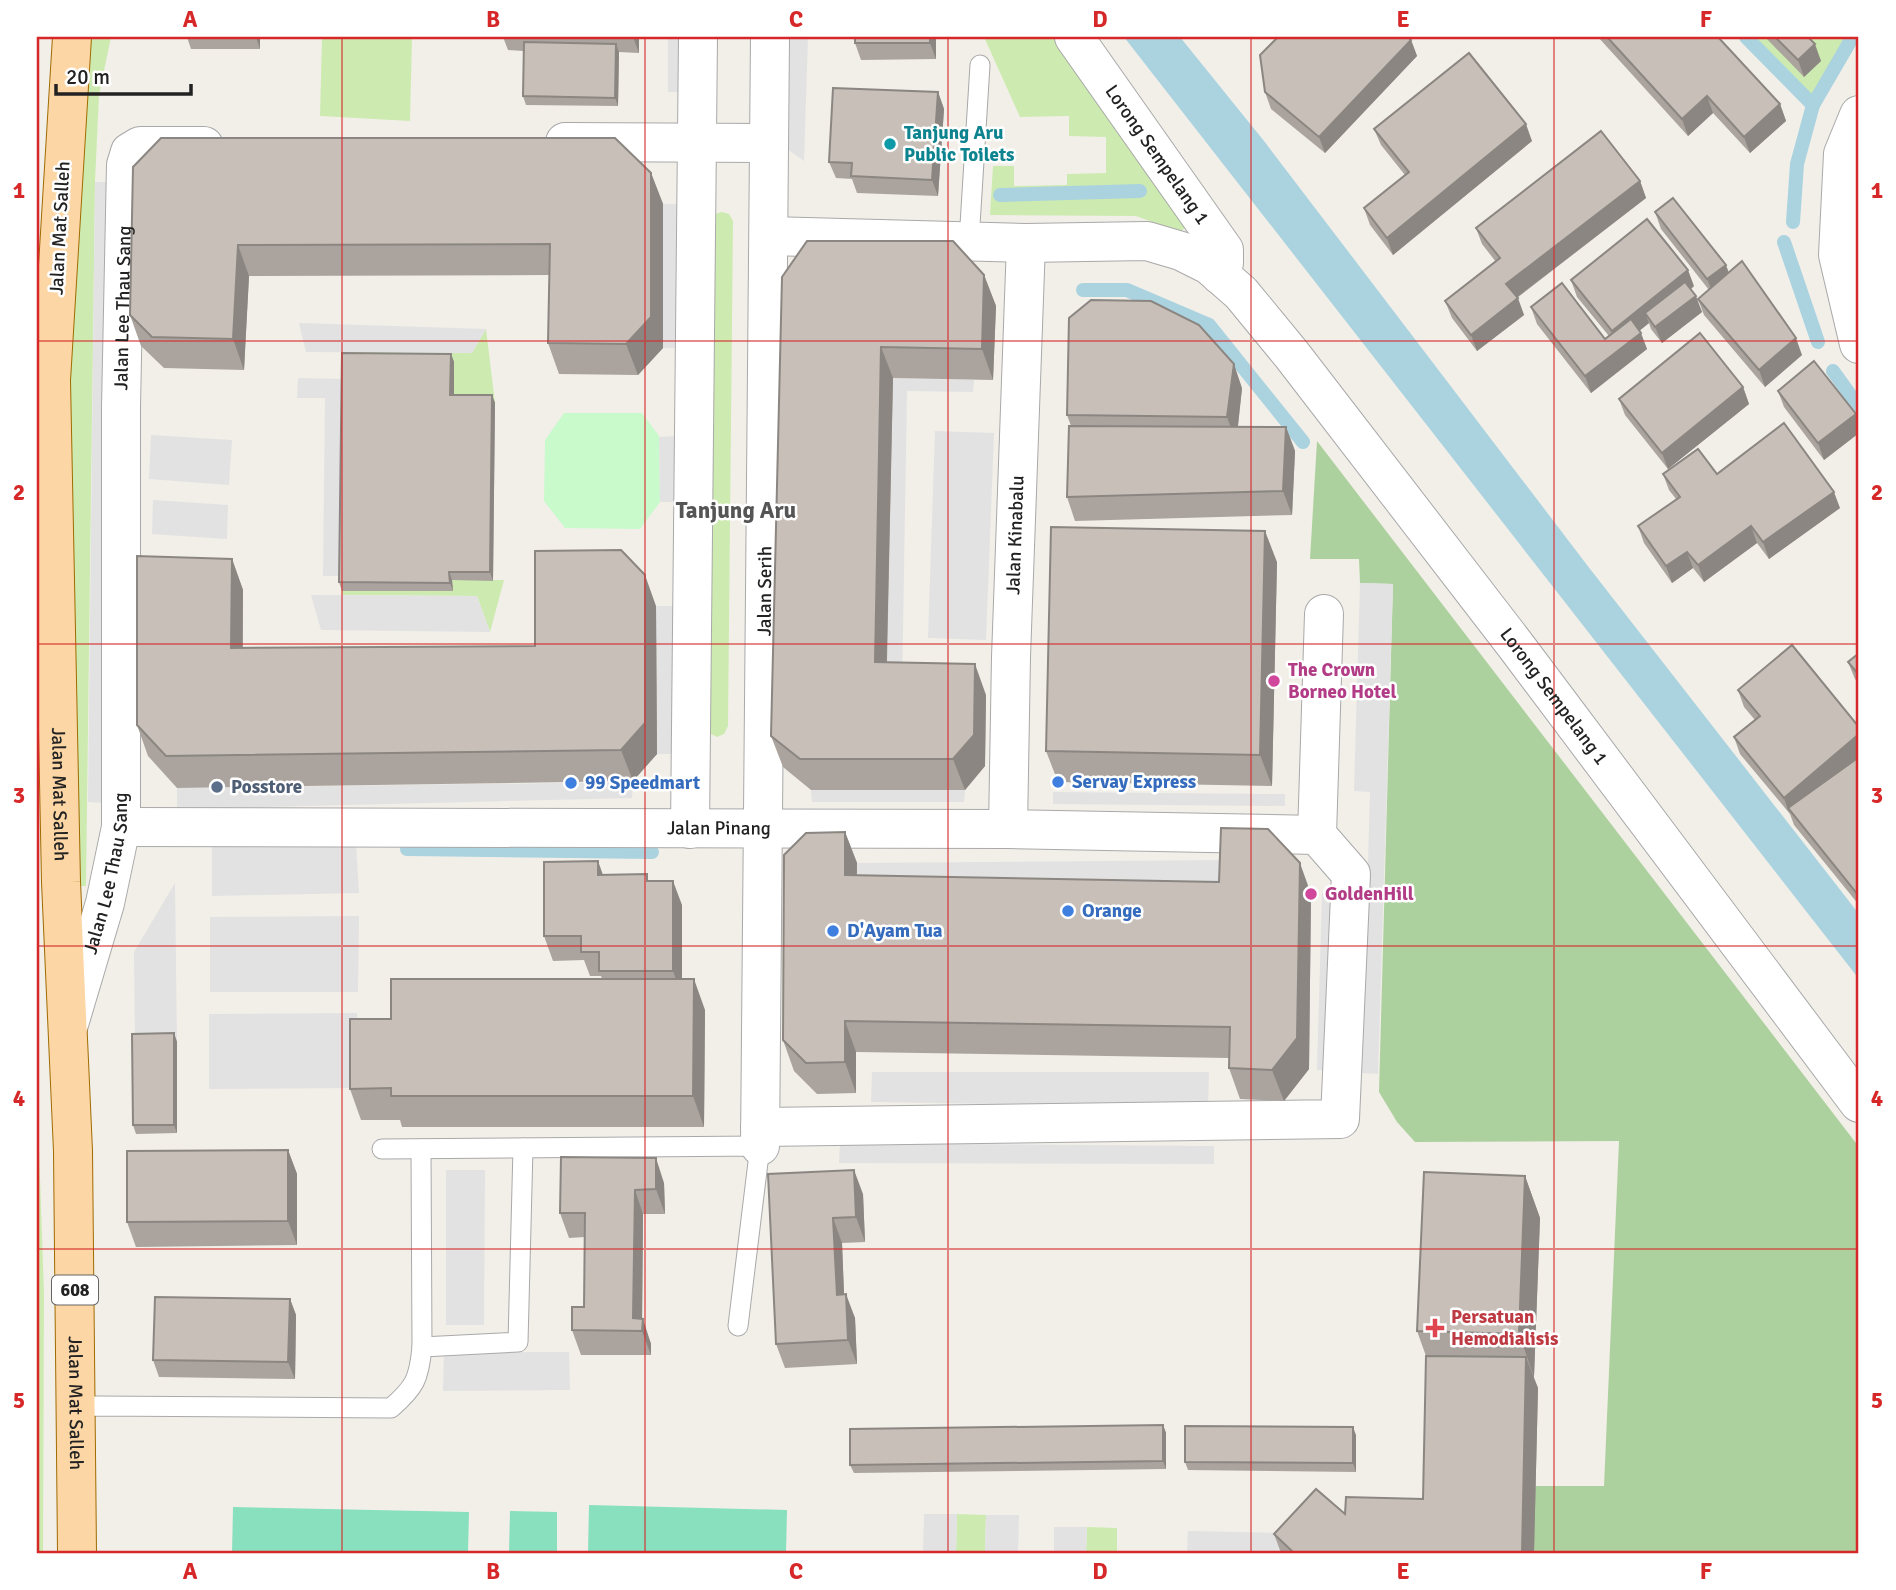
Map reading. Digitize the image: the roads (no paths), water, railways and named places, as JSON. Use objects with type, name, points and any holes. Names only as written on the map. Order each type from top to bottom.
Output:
[{"type":"main road","name":"Jalan Mat Salleh","points":[[72,37],[51,380],[61,882],[73,1151],[77,1553]]},
{"type":"street","points":[[690,828],[698,37]]},
{"type":"street","name":"Jalan Serih","points":[[760,1137],[770,37]]},
{"type":"street","name":"Lorong Sempelang 1","points":[[1074,37],[1224,250],[1224,263],[1230,284],[1292,355],[1507,635],[1859,1103]]},
{"type":"street","points":[[1859,115],[1843,154],[1838,255],[1859,344]]},
{"type":"street","points":[[537,141],[769,143]]},
{"type":"street","name":"Jalan Lee Thau Sang","points":[[68,1027],[105,902],[121,827],[121,407],[126,165],[130,152],[139,146],[232,145]]},
{"type":"street","points":[[769,236],[1026,243],[1147,241],[1181,251],[1209,265],[1230,284]]},
{"type":"street","name":"Jalan Kinabalu","points":[[1008,829],[1011,657],[1026,243]]},
{"type":"street","points":[[760,1137],[1340,1119],[1352,874],[1317,835],[1324,614]]},
{"type":"street","name":"Jalan Pinang","points":[[121,827],[1008,829],[1317,835]]},
{"type":"lane","points":[[970,241],[980,65]]},
{"type":"lane","points":[[382,1149],[523,1148],[760,1137],[738,1326]]},
{"type":"lane","points":[[422,1347],[518,1342],[523,1148]]},
{"type":"lane","points":[[77,1410],[94,1406],[391,1408],[410,1391],[420,1374],[421,1149]]},
{"type":"water","points":[[1124,37],[1180,37],[1264,141],[1587,565],[1859,914],[1859,979]]},
{"type":"waterway","points":[[1746,37],[1813,105]]},
{"type":"waterway","points":[[1793,222],[1797,164],[1813,105],[1852,38]]},
{"type":"waterway","points":[[1000,195],[1140,191]]},
{"type":"waterway","points":[[1784,242],[1818,342]]},
{"type":"waterway","points":[[1083,290],[1127,290],[1209,325],[1303,442]]},
{"type":"waterway","points":[[1833,371],[1859,407]]},
{"type":"waterway","points":[[407,849],[652,852]]},
{"type":"place","name":"Tanjung Aru Public Toilets","points":[[890,144]]},
{"type":"place","name":"The Crown Borneo Hotel","points":[[1274,681]]},
{"type":"place","name":"Servay Express","points":[[1058,782]]},
{"type":"place","name":"99 Speedmart","points":[[571,783]]},
{"type":"place","name":"Posstore","points":[[217,787]]},
{"type":"place","name":"GoldenHill","points":[[1311,894]]},
{"type":"place","name":"Orange","points":[[1068,911]]},
{"type":"place","name":"D'Ayam Tua","points":[[833,931]]},
{"type":"place","name":"Persatuan Hemodialisis","points":[[1435,1328]]},
{"type":"district","name":"Tanjung Aru","points":[[736,510]]}]
